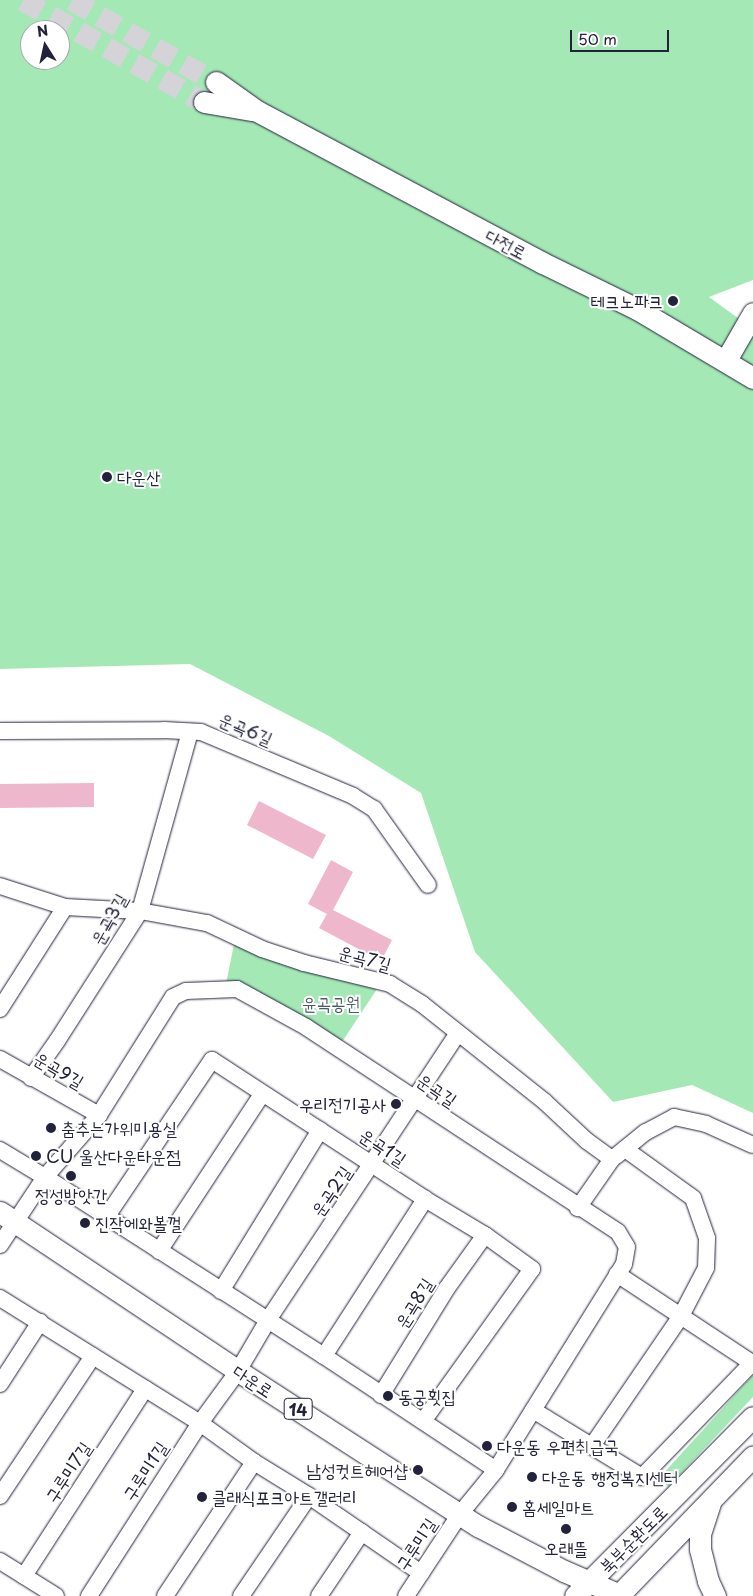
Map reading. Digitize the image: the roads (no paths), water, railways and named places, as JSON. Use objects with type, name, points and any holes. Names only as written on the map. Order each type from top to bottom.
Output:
[{"type":"main road","name":"다전로","points":[[216,82],[257,111],[543,264],[637,309],[726,360],[753,378]]},
{"type":"main road","name":"다전로","points":[[204,102],[257,111]]},
{"type":"main road","points":[[726,360],[753,313]]},
{"type":"main road","name":"다운로","points":[[8,1217],[238,1370],[460,1514],[582,1589],[619,1596]]},
{"type":"main road","name":"북부순환도로","points":[[582,1589],[753,1417]]},
{"type":"main road","name":"북부순환도로","points":[[619,1596],[753,1456]]},
{"type":"main road","points":[[711,1500],[700,1534],[700,1549],[708,1581],[715,1596]]},
{"type":"street","name":"운곡6길","points":[[0,731],[201,732],[353,796],[374,809],[428,884]]},
{"type":"street","name":"운곡3길","points":[[31,1078],[57,1041],[140,911],[190,732]]},
{"type":"street","name":"운곡7길","points":[[1,887],[65,907],[140,911],[207,923],[270,952],[304,963],[390,984],[422,1004],[545,1102],[587,1141],[619,1154],[694,1198],[707,1238],[706,1268],[681,1316],[592,1446]]},
{"type":"street","points":[[0,1008],[65,907]]},
{"type":"street","name":"운곡길","points":[[0,1245],[8,1217],[99,1115],[173,997],[186,991],[237,989],[306,1027],[578,1208],[618,1232],[627,1247],[624,1264],[496,1470],[460,1514]]},
{"type":"street","name":"운곡2길","points":[[238,1370],[268,1320],[416,1100],[458,1033]]},
{"type":"street","name":"운곡9길","points":[[0,1059],[99,1115]]},
{"type":"street","name":"운곡1길","points":[[106,1216],[212,1060],[425,1199],[486,1235],[532,1269],[423,1421]]},
{"type":"street","points":[[159,1251],[262,1094]]},
{"type":"street","points":[[578,1208],[619,1154],[646,1132],[674,1117],[706,1124],[753,1145]]},
{"type":"street","points":[[221,1291],[320,1130]]},
{"type":"street","points":[[0,1150],[324,1356],[496,1470]]},
{"type":"street","points":[[324,1356],[425,1199]]},
{"type":"street","name":"운곡8길","points":[[381,1395],[447,1288],[486,1235]]},
{"type":"street","points":[[533,1410],[642,1477],[753,1362],[617,1274]]},
{"type":"street","points":[[0,1298],[200,1423],[254,1462],[309,1496],[421,1573]]},
{"type":"street","points":[[0,1384],[40,1322]]},
{"type":"street","points":[[0,1496],[93,1356]]},
{"type":"street","name":"구루미1길","points":[[89,1596],[200,1423],[238,1370]]},
{"type":"street","name":"구루미7길","points":[[24,1576],[145,1390]]},
{"type":"street","points":[[165,1596],[254,1462]]},
{"type":"street","points":[[241,1596],[309,1496]]},
{"type":"street","name":"구루미길","points":[[406,1596],[460,1514]]},
{"type":"street","points":[[319,1596],[362,1532]]},
{"type":"street","points":[[0,1561],[56,1596]]},
{"type":"tunnel","points":[[23,0],[204,102]]},
{"type":"tunnel","points":[[72,0],[216,82]]},
{"type":"place","name":"테크노파크","points":[[673,301]]},
{"type":"place","name":"다운산","points":[[107,477]]},
{"type":"place","name":"우리전기공사","points":[[396,1104]]},
{"type":"place","name":"춤추는가위미용실","points":[[51,1128]]},
{"type":"place","name":"CU 울산다운타운점","points":[[36,1156]]},
{"type":"place","name":"정성방앗간","points":[[71,1176]]},
{"type":"place","name":"진작에와볼껄","points":[[85,1223]]},
{"type":"place","name":"동궁횟집","points":[[388,1396]]},
{"type":"place","name":"다운동 우편취급국","points":[[487,1446]]},
{"type":"place","name":"남성컷트헤어샵","points":[[418,1470]]},
{"type":"place","name":"다운동 행정복지센터","points":[[532,1477]]},
{"type":"place","name":"클래식포크아트갤러리","points":[[202,1497]]},
{"type":"place","name":"홈세일마트","points":[[512,1507]]},
{"type":"place","name":"오래뜰","points":[[566,1529]]},
{"type":"park label","name":"윤곡공원","points":[[331,1003]]}]
